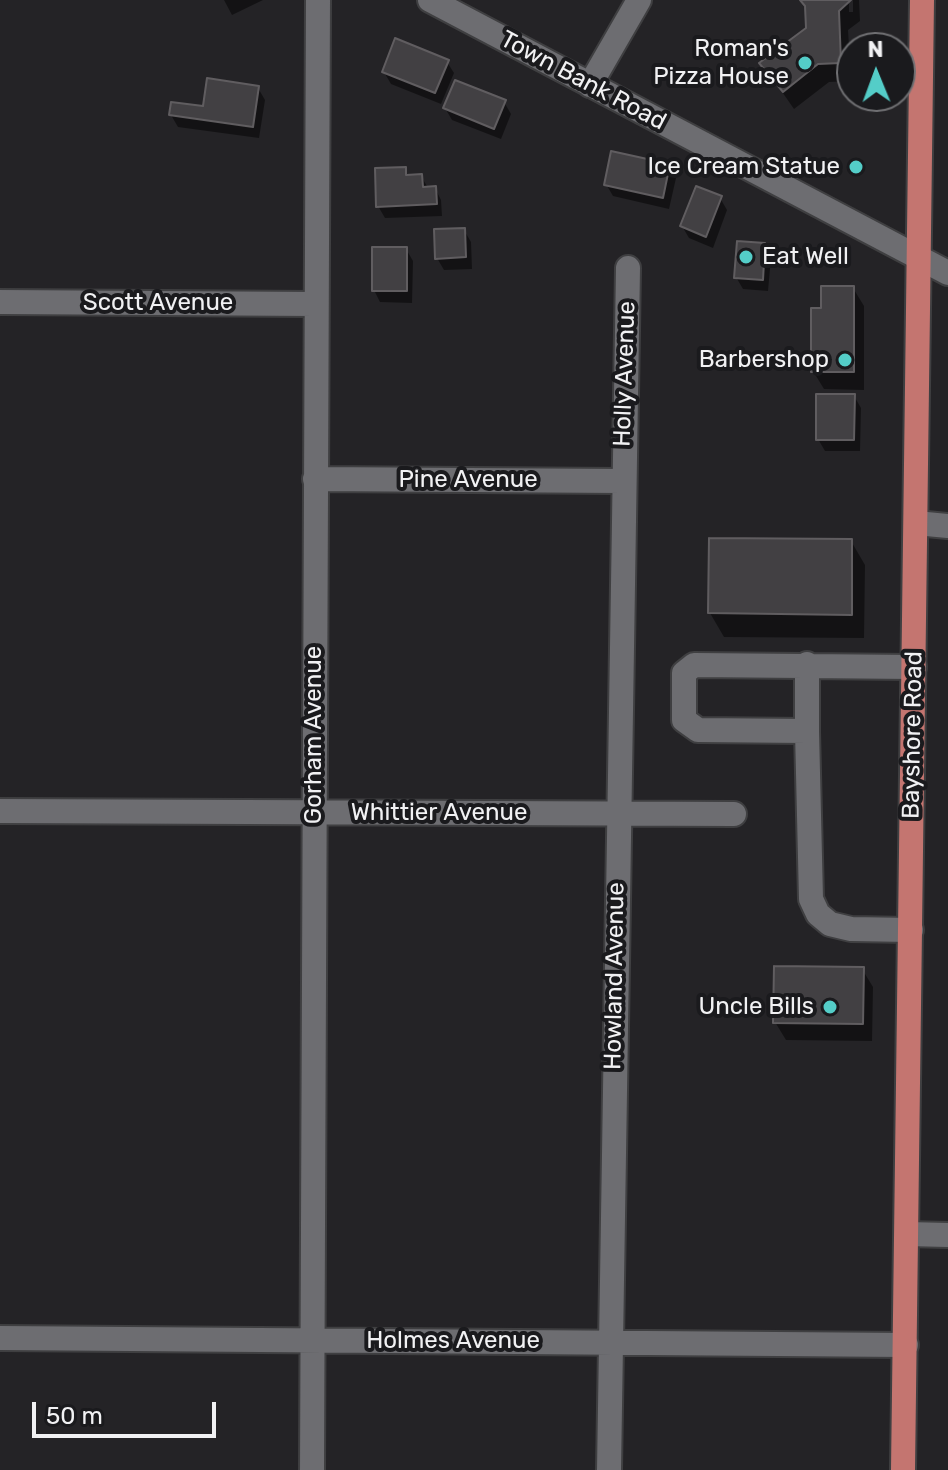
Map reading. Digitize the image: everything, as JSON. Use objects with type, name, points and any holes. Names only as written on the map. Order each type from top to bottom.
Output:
[{"type":"main road","name":"Bayshore Road","points":[[903,1470],[922,0]]},
{"type":"street","name":"Gorham Avenue","points":[[312,1470],[318,0]]},
{"type":"street","name":"Town Bank Road","points":[[430,0],[948,273]]},
{"type":"street","points":[[590,85],[639,0]]},
{"type":"street","name":"Holly Avenue","points":[[622,481],[628,268]]},
{"type":"street","name":"Scott Avenue","points":[[0,302],[315,304]]},
{"type":"street","name":"Pine Avenue","points":[[315,479],[622,481]]},
{"type":"street","name":"Howland Avenue","points":[[609,1470],[622,481]]},
{"type":"street","points":[[916,523],[948,526]]},
{"type":"street","points":[[807,664],[811,899],[818,914],[830,924],[851,929],[911,930]]},
{"type":"street","points":[[807,731],[698,730],[684,720],[684,673],[694,665],[914,667]]},
{"type":"street","name":"Whittier Avenue","points":[[0,811],[734,814]]},
{"type":"street","points":[[907,1234],[948,1235]]},
{"type":"street","name":"Holmes Avenue","points":[[0,1338],[906,1345]]},
{"type":"building","points":[[800,0],[851,0],[839,11],[836,63],[818,64],[783,92],[759,63],[806,28],[805,6]]},
{"type":"building","points":[[395,38],[449,60],[435,93],[382,72]]},
{"type":"building","points":[[207,78],[259,86],[253,127],[169,115],[171,102],[203,106]]},
{"type":"building","points":[[455,80],[506,100],[494,129],[443,108]]},
{"type":"building","points":[[611,151],[670,164],[663,198],[604,185]]},
{"type":"building","points":[[406,167],[406,175],[422,174],[423,187],[436,186],[437,204],[376,207],[375,168]]},
{"type":"building","points":[[696,186],[722,196],[706,237],[680,226]]},
{"type":"building","points":[[465,228],[466,257],[435,259],[434,229]]},
{"type":"building","points":[[737,241],[765,243],[763,280],[734,278]]},
{"type":"building","points":[[372,247],[407,247],[407,291],[372,291]]},
{"type":"building","points":[[821,286],[854,286],[854,372],[811,372],[811,308],[821,308]]},
{"type":"building","points":[[816,394],[855,394],[854,440],[816,440]]},
{"type":"building","points":[[709,538],[852,539],[852,615],[708,613]]},
{"type":"building","points":[[774,966],[864,967],[863,1024],[773,1023]]},
{"type":"place","name":"Roman's Pizza House","points":[[805,63]]},
{"type":"place","name":"Ice Cream Statue","points":[[856,167]]},
{"type":"place","name":"Eat Well","points":[[746,257]]},
{"type":"place","name":"Barbershop","points":[[845,360]]},
{"type":"place","name":"Uncle Bills","points":[[830,1007]]}]
